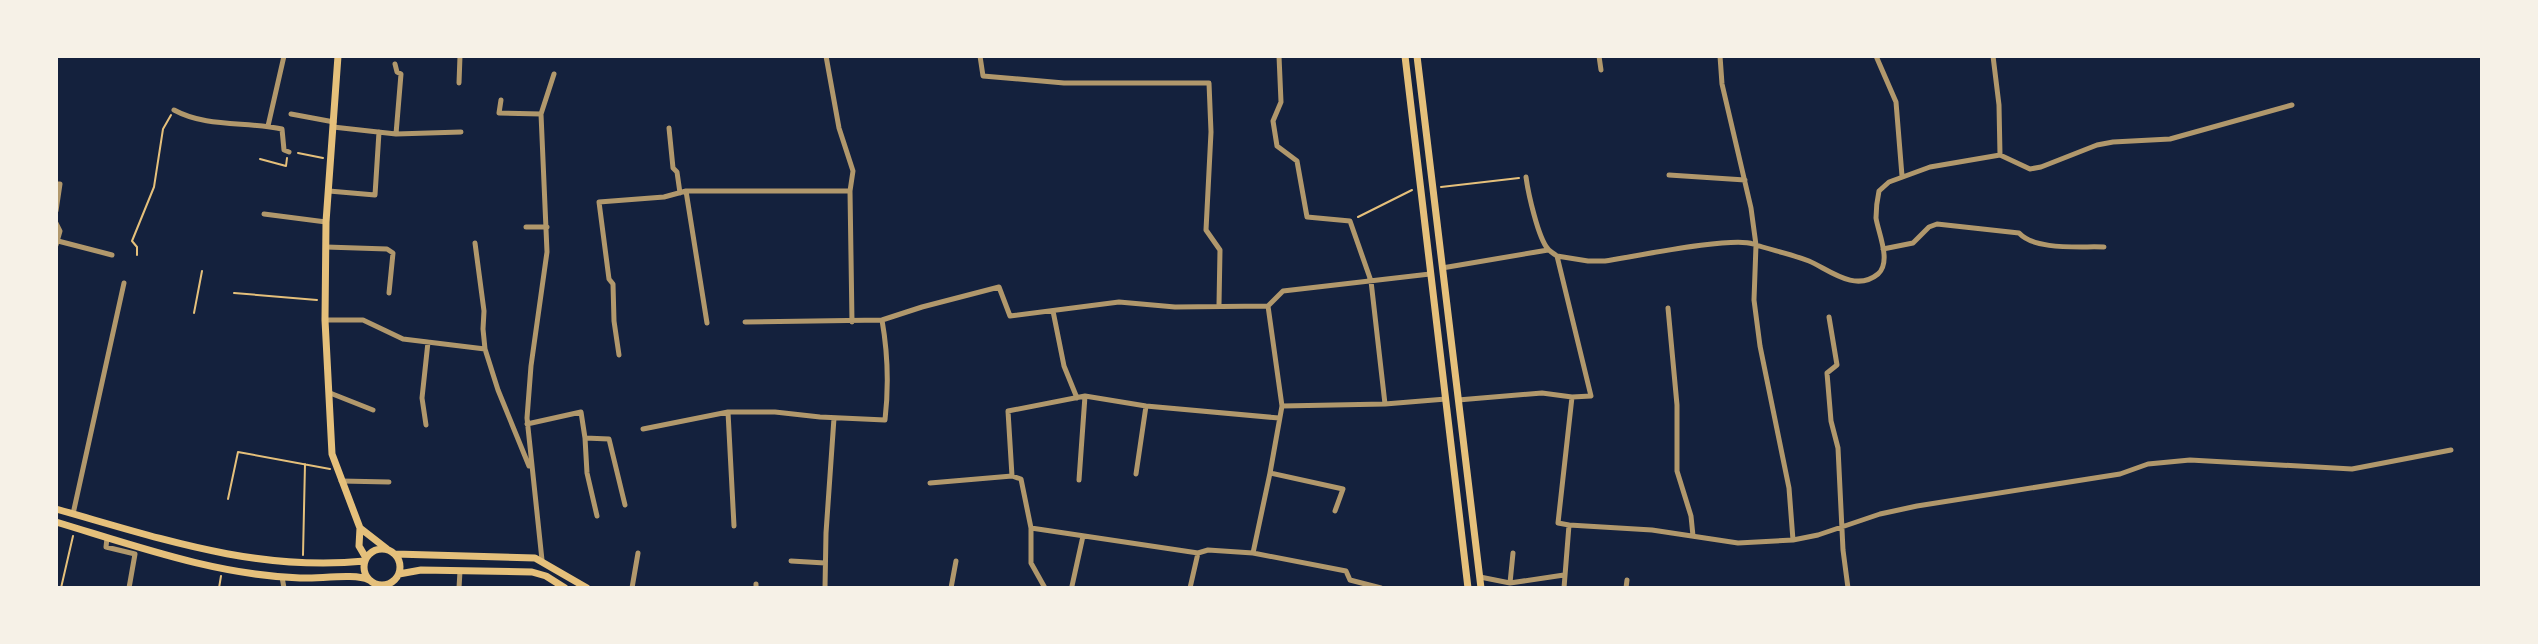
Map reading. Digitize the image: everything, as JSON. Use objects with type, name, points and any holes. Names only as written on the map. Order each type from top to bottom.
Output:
[{"type":"main road","points":[[338,56],[326,222],[325,301],[332,454],[360,528],[359,546],[365,560],[364,571],[374,584]]},
{"type":"main road","points":[[1405,56],[1468,588]]},
{"type":"main road","points":[[1417,56],[1481,588]]},
{"type":"main road","points":[[1440,354],[1452,352]]},
{"type":"main road","points":[[56,509],[172,543],[253,560],[338,564],[365,560],[375,550],[387,549]]},
{"type":"main road","points":[[56,522],[166,556],[282,577],[357,576],[374,584],[386,585],[421,570],[532,572],[546,576],[565,588]]},
{"type":"main road","points":[[360,528],[395,554],[400,563],[397,580]]},
{"type":"main road","points":[[395,554],[535,558],[587,588]]},
{"type":"street","points":[[268,126],[284,56]]},
{"type":"street","points":[[459,83],[460,56]]},
{"type":"street","points":[[826,56],[839,128],[853,171],[849,191],[852,322]]},
{"type":"street","points":[[980,56],[983,76],[1064,83],[1209,83],[1212,132],[1206,230],[1220,250],[1219,304]]},
{"type":"street","points":[[1279,56],[1281,102],[1273,121],[1277,146],[1297,161],[1307,217],[1350,221],[1371,281],[1385,404]]},
{"type":"street","points":[[1599,56],[1601,70]]},
{"type":"street","points":[[1720,56],[1722,84],[1745,180],[1756,245],[1754,300],[1760,346],[1789,488],[1793,540]]},
{"type":"street","points":[[1876,56],[1896,102],[1902,176]]},
{"type":"street","points":[[1993,56],[1999,105],[2000,155]]},
{"type":"street","points":[[395,64],[401,75],[396,134]]},
{"type":"street","points":[[542,560],[527,424],[531,366],[547,252],[541,114],[554,74]]},
{"type":"street","points":[[501,100],[499,113],[541,114]]},
{"type":"street","points":[[1526,177],[1542,240],[1548,250],[1557,256],[1605,261],[1743,242],[1808,261],[1850,281],[1879,274],[1883,266],[1883,249],[1876,215],[1879,191],[1902,176],[1930,167],[2000,155],[2030,169],[2041,167],[2097,145],[2170,139],[2292,105]]},
{"type":"street","points":[[174,110],[187,117],[208,121],[282,129],[284,150],[289,152]]},
{"type":"street","points":[[291,114],[333,125],[396,134],[461,132]]},
{"type":"street","points":[[670,128],[673,167],[683,192],[707,323]]},
{"type":"street","points":[[329,191],[375,195],[379,132]]},
{"type":"street","points":[[1669,175],[1745,180]]},
{"type":"street","points":[[56,184],[60,184],[56,211]]},
{"type":"street","points":[[619,355],[612,285],[599,202],[663,197],[683,192],[849,191]]},
{"type":"street","points":[[264,214],[326,222]]},
{"type":"street","points":[[56,223],[60,231],[57,243],[112,255]]},
{"type":"street","points":[[1883,249],[1913,243],[1937,223],[2019,233],[2037,245],[2104,247]]},
{"type":"street","points":[[526,228],[547,227]]},
{"type":"street","points":[[475,243],[483,300],[485,349],[498,390],[532,471]]},
{"type":"street","points":[[326,247],[387,249],[393,253],[390,293]]},
{"type":"street","points":[[1442,268],[1548,250]]},
{"type":"street","points":[[1458,400],[1542,393],[1572,397],[1591,396],[1557,256]]},
{"type":"street","points":[[745,323],[882,320],[999,286],[1010,316],[1119,302],[1175,307],[1219,304],[1268,306],[1283,291],[1430,274]]},
{"type":"street","points":[[73,514],[124,283]]},
{"type":"street","points":[[1253,553],[1282,406],[1268,306]]},
{"type":"street","points":[[1668,308],[1677,405],[1678,471],[1691,516],[1693,536]]},
{"type":"street","points":[[1053,311],[1064,366],[1077,398]]},
{"type":"street","points":[[1829,317],[1837,365],[1827,373],[1827,391],[1830,421],[1838,449],[1843,550],[1849,588]]},
{"type":"street","points":[[326,320],[363,320],[404,339],[485,349]]},
{"type":"street","points":[[643,429],[728,412],[775,412],[885,420],[888,356],[882,320]]},
{"type":"street","points":[[426,425],[422,398],[428,342]]},
{"type":"street","points":[[330,393],[373,410]]},
{"type":"street","points":[[1012,476],[1008,411],[1085,396],[1146,406],[1279,418]]},
{"type":"street","points":[[1079,480],[1085,396]]},
{"type":"street","points":[[1572,397],[1558,523],[1652,530],[1738,543],[1793,540],[1917,506],[2120,474],[2148,464],[2190,460],[2352,469],[2451,450]]},
{"type":"street","points":[[1282,406],[1385,404],[1446,399]]},
{"type":"street","points":[[1136,474],[1146,406]]},
{"type":"street","points":[[527,424],[581,412],[587,473],[597,516]]},
{"type":"street","points":[[728,412],[734,526]]},
{"type":"street","points":[[825,588],[834,418]]},
{"type":"street","points":[[585,438],[609,439],[625,505]]},
{"type":"street","points":[[1270,473],[1343,489],[1335,511]]},
{"type":"street","points":[[930,483],[1012,476],[1021,479],[1031,528],[1031,563],[1045,588]]},
{"type":"street","points":[[341,481],[389,482]]},
{"type":"street","points":[[1564,588],[1569,525]]},
{"type":"street","points":[[1031,528],[1198,553],[1208,550],[1253,553],[1346,571],[1350,580],[1349,588]]},
{"type":"street","points":[[1072,586],[1083,536]]},
{"type":"street","points":[[107,538],[106,547],[135,554],[129,588]]},
{"type":"street","points":[[632,588],[639,553]]},
{"type":"street","points":[[1190,588],[1198,553]]},
{"type":"street","points":[[1510,583],[1513,553]]},
{"type":"street","points":[[791,561],[825,563]]},
{"type":"street","points":[[950,588],[956,561]]},
{"type":"street","points":[[459,588],[460,571]]},
{"type":"street","points":[[1480,577],[1510,583],[1564,575]]},
{"type":"street","points":[[546,576],[553,588]]},
{"type":"street","points":[[282,577],[284,588]]},
{"type":"street","points":[[1350,580],[1381,588]]},
{"type":"street","points":[[1626,588],[1627,580]]},
{"type":"path","points":[[137,255],[137,247],[132,241],[154,187],[163,129],[174,110]]},
{"type":"path","points":[[260,159],[286,166],[289,152],[331,159]]},
{"type":"path","points":[[1433,187],[1526,177]]},
{"type":"path","points":[[1350,221],[1420,186]]},
{"type":"path","points":[[194,313],[202,271]]},
{"type":"path","points":[[234,293],[325,301]]},
{"type":"path","points":[[228,499],[238,452],[337,471]]},
{"type":"path","points":[[302,563],[305,464]]},
{"type":"path","points":[[61,588],[74,528]]},
{"type":"path","points":[[219,588],[222,568]]}]
